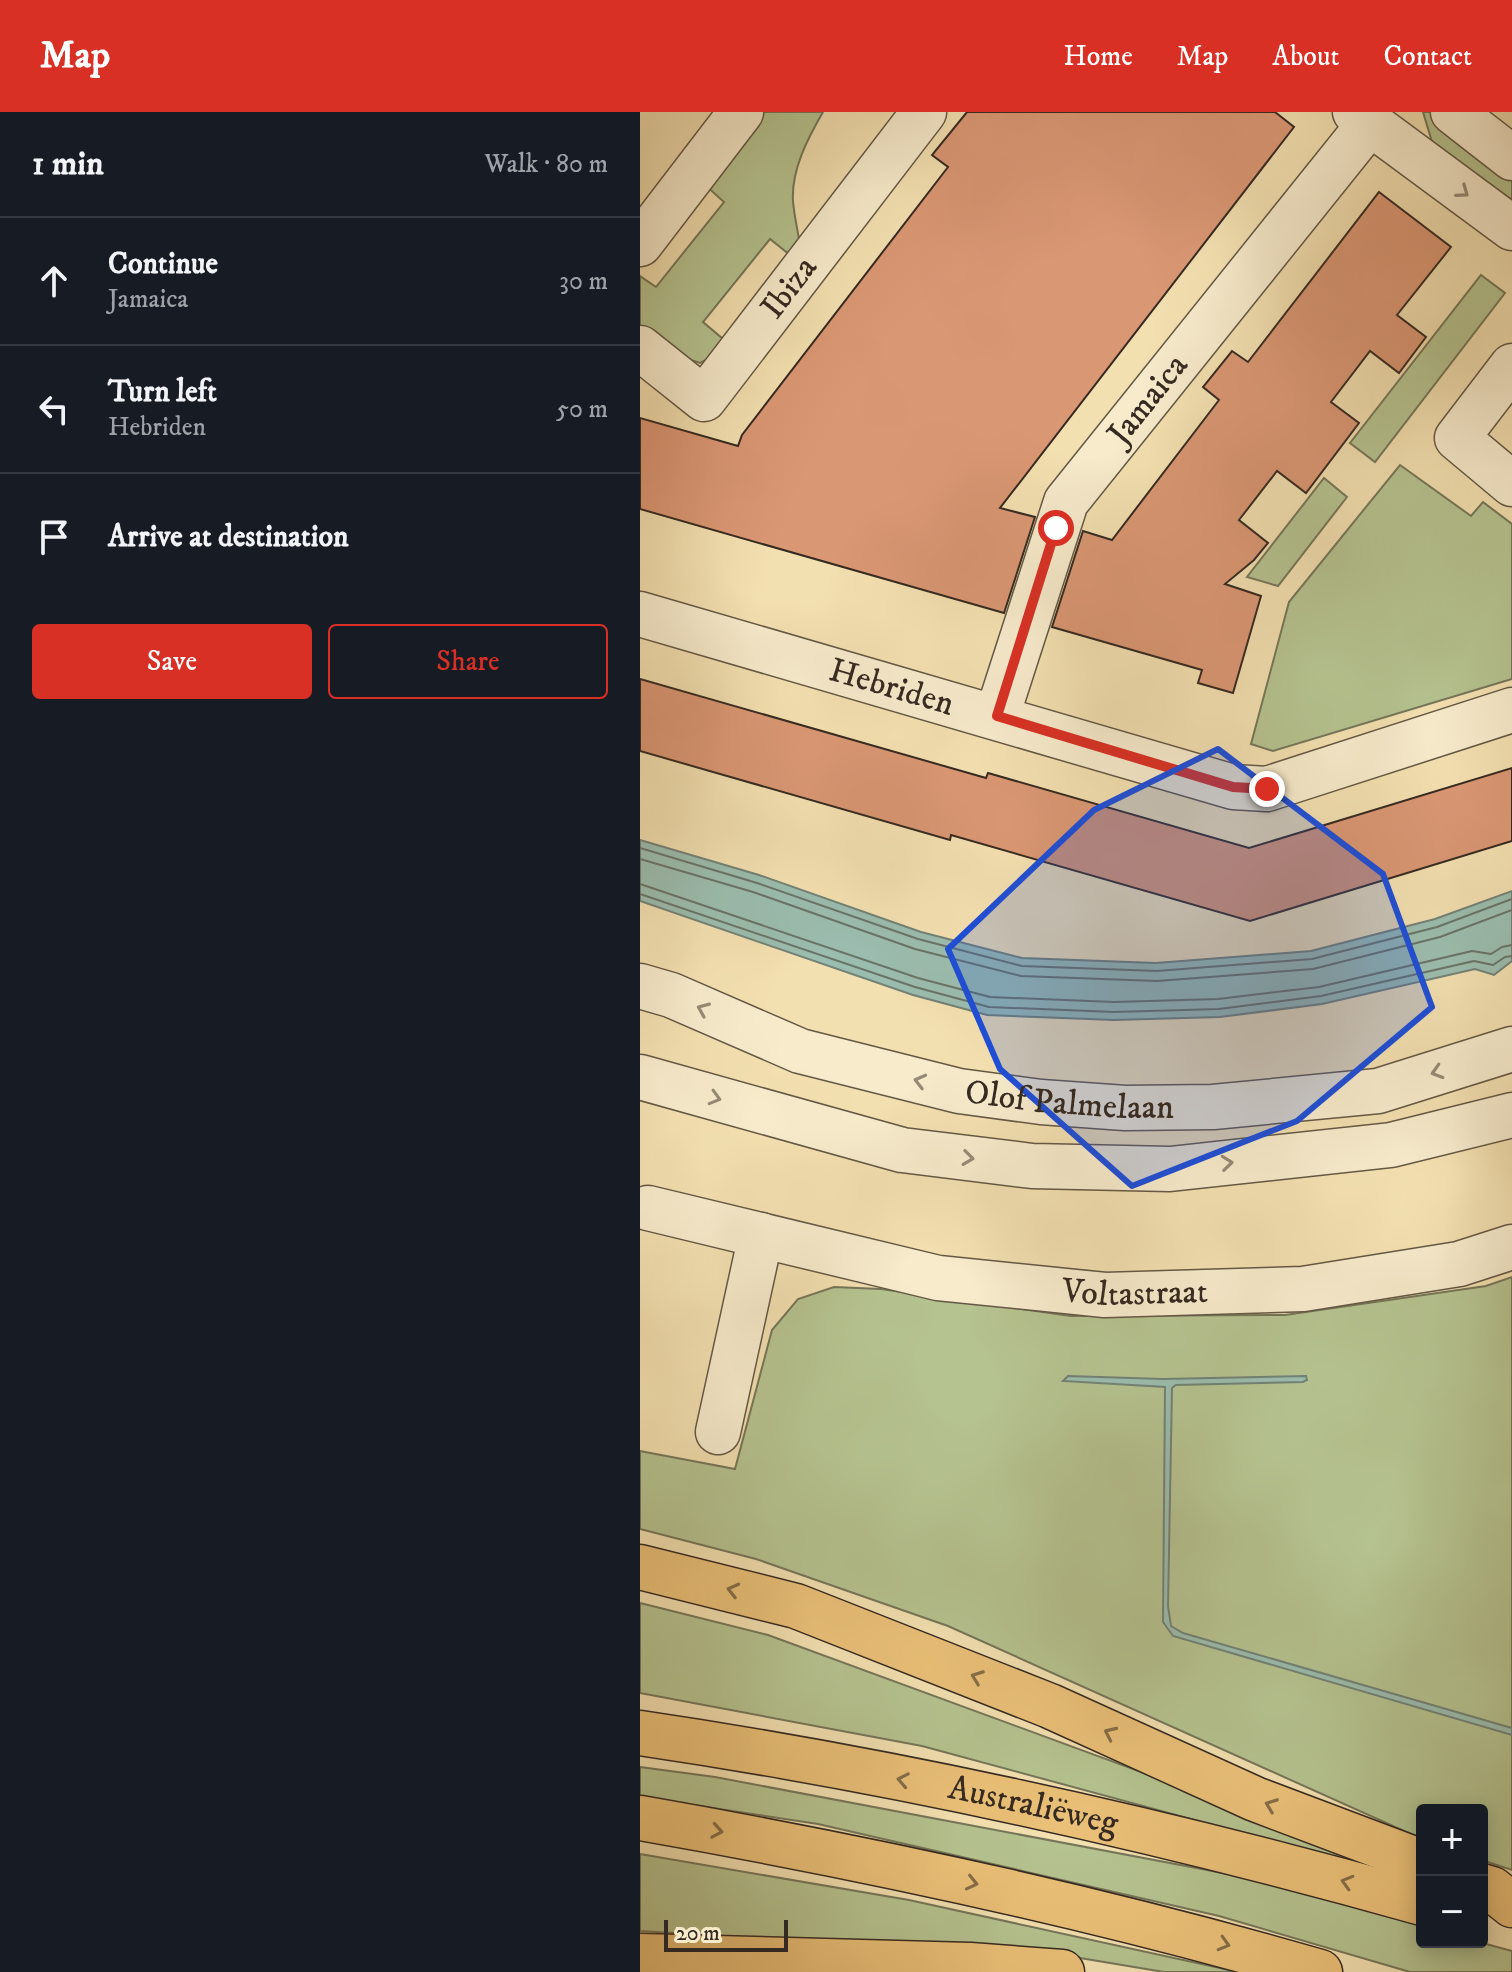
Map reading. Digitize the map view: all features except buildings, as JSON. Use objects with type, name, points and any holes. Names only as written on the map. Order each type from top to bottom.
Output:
[{"type":"main road","points":[[640,1567],[796,1606],[1050,1706],[1255,1799],[1416,1860]]},
{"type":"main road","name":"Australiëweg","points":[[640,1733],[992,1798],[1186,1841],[1416,1901]]},
{"type":"main road","points":[[640,1818],[941,1876],[1189,1934],[1320,1972]]},
{"type":"main road","points":[[1488,1888],[1512,1905]]},
{"type":"main road","points":[[1488,1922],[1512,1929]]},
{"type":"main road","points":[[640,1956],[970,1965],[1062,1972]]},
{"type":"street","points":[[640,244],[741,112]]},
{"type":"street","name":"Ibiza","points":[[640,348],[704,399],[924,112]]},
{"type":"street","points":[[1415,112],[1416,158]]},
{"type":"street","points":[[1453,112],[1512,158]]},
{"type":"street","points":[[1362,118],[1512,228]]},
{"type":"street","name":"Jamaica","points":[[997,716],[1066,502],[1362,118]]},
{"type":"street","points":[[1512,366],[1457,438],[1512,484]]},
{"type":"street","name":"Hebriden","points":[[640,614],[1233,787],[1267,789],[1512,710]]},
{"type":"street","name":"Olof Palmelaan","points":[[640,986],[671,995],[800,1051],[959,1091],[1111,1107],[1213,1107],[1378,1091],[1512,1049]]},
{"type":"street","name":"Olof Palmelaan","points":[[640,1077],[902,1150],[1032,1166],[1170,1169],[1391,1145],[1512,1115]]},
{"type":"street","name":"Voltastraat","points":[[648,1208],[938,1278],[1105,1295],[1303,1289],[1459,1264],[1512,1247]]},
{"type":"street","points":[[718,1432],[761,1235]]},
{"type":"highlighted area","points":[[1218,749],[1383,874],[1432,1007],[1297,1121],[1132,1186],[1000,1069],[948,949],[1094,810]]},
{"type":"green space","points":[[760,112],[823,112],[806,143],[795,178],[793,201],[799,239],[790,255],[770,239],[703,322],[723,339],[708,359],[700,363],[673,354],[640,327],[640,276],[656,287],[724,202],[704,184]]},
{"type":"green space","points":[[1423,112],[1436,112],[1512,169],[1512,212],[1436,155]]},
{"type":"green space","points":[[1481,275],[1505,293],[1375,462],[1350,443]]},
{"type":"green space","points":[[1400,465],[1471,516],[1483,502],[1512,524],[1512,679],[1273,751],[1251,744],[1289,602]]},
{"type":"green space","points":[[1324,478],[1347,497],[1278,586],[1247,577]]},
{"type":"green space","points":[[1512,1277],[1512,1870],[1488,1862],[1488,1804],[1416,1804],[1416,1836],[948,1626],[756,1559],[640,1529],[640,1451],[735,1469],[772,1330],[798,1299],[834,1287],[881,1289],[1071,1316],[1285,1315],[1486,1286]]},
{"type":"green space","points":[[640,1603],[768,1635],[1370,1856],[1368,1867],[922,1746],[640,1693]]},
{"type":"green space","points":[[640,1767],[715,1777],[1260,1880],[1416,1924],[1416,1948],[1488,1948],[1488,1944],[1512,1951],[1512,1972],[1410,1972],[1219,1916],[818,1824],[640,1797]]},
{"type":"green space","points":[[640,1854],[909,1900],[1238,1972],[1164,1972],[1074,1957],[640,1931]]},
{"type":"water","points":[[640,840],[759,875],[921,932],[1022,958],[1156,963],[1311,951],[1435,919],[1512,891],[1512,961],[1494,975],[1475,969],[1322,1004],[1220,1017],[1114,1020],[987,1015],[913,995],[640,901]]},
{"type":"water","points":[[1068,1376],[1163,1379],[1306,1376],[1307,1380],[1303,1382],[1176,1385],[1172,1388],[1168,1606],[1171,1626],[1183,1633],[1512,1728],[1512,1735],[1173,1636],[1163,1622],[1165,1387],[1063,1381]]},
{"type":"route","points":[[1056,528],[997,716],[1233,787],[1267,789]]}]
